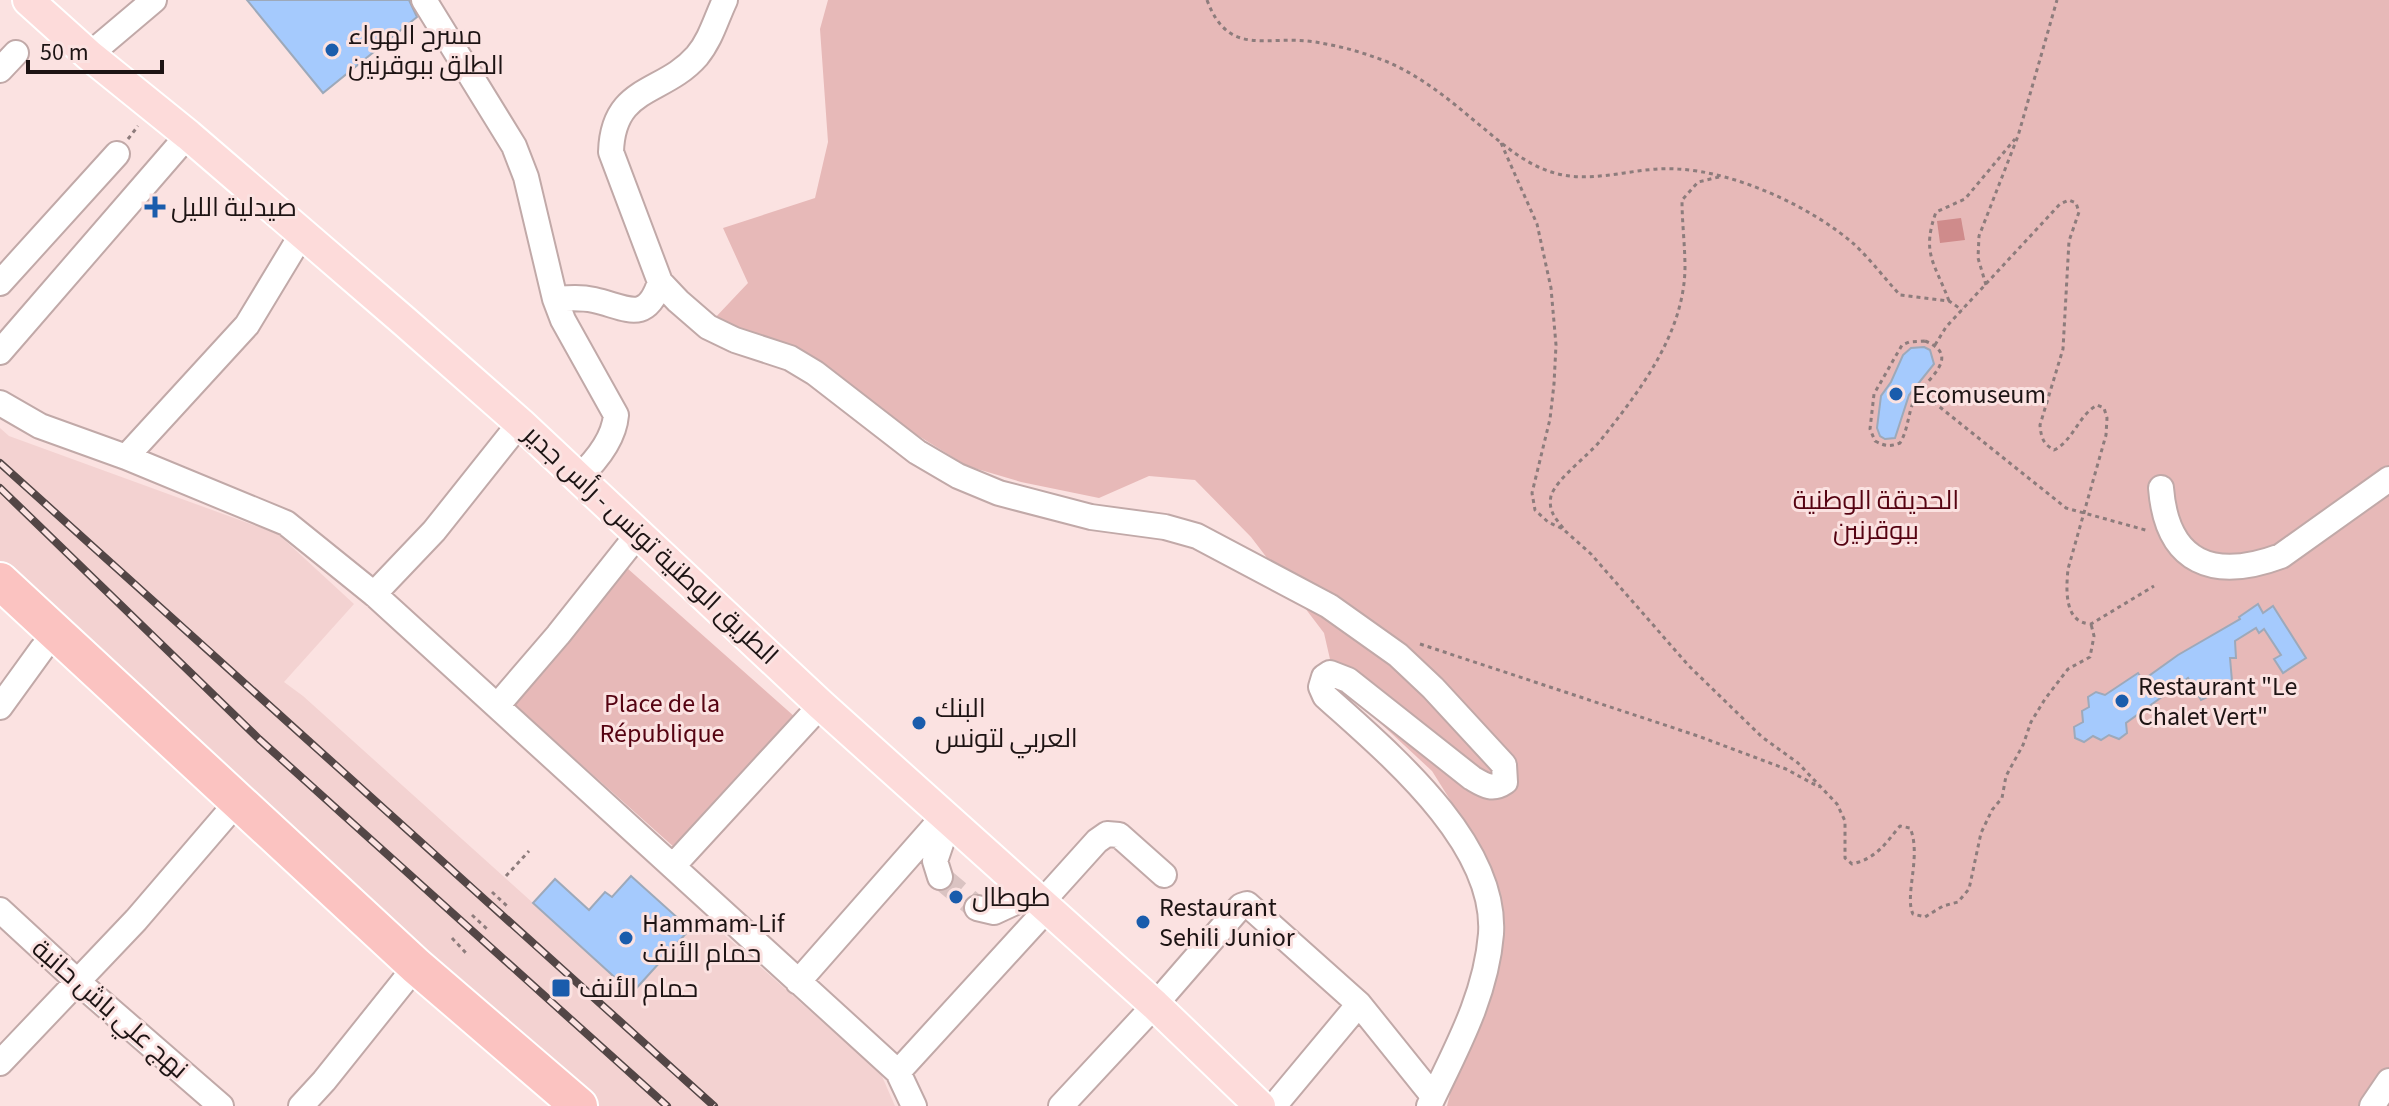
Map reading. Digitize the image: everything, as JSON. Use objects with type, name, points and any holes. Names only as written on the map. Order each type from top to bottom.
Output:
[{"type":"highway","points":[[0,581],[549,1106]]},
{"type":"highway","points":[[0,609],[227,814],[409,972],[579,1106]]},
{"type":"main road","name":"الطريق الوطنية تونس - رأس جدير","points":[[28,0],[520,423],[821,705],[1155,1005],[1260,1106]]},
{"type":"street","points":[[89,55],[154,0]]},
{"type":"street","points":[[424,0],[514,146],[526,177],[555,299],[563,320],[616,415],[612,432],[592,465],[578,478]]},
{"type":"street","points":[[720,4],[711,34],[696,57],[673,75],[635,96],[612,130],[611,152],[660,282],[678,301],[708,327],[735,340],[790,358],[815,373],[917,452],[958,476],[999,493],[1091,517],[1165,527],[1197,536],[1342,615],[1398,655],[1504,765],[1505,782],[1498,787],[1489,787],[1472,778],[1348,680],[1330,673],[1324,677],[1321,687],[1325,696],[1417,784],[1459,836],[1482,876],[1491,906],[1491,934],[1474,1010],[1431,1101],[1359,1004],[1247,904],[1241,906],[1061,1106]]},
{"type":"street","points":[[2,345],[188,135]]},
{"type":"street","points":[[0,283],[117,154]]},
{"type":"street","points":[[126,457],[247,325],[302,234]]},
{"type":"street","points":[[555,299],[579,297],[633,310],[644,309],[655,297],[660,282]]},
{"type":"street","points":[[0,403],[40,426],[126,457],[286,523],[374,594],[898,1072],[914,1106]]},
{"type":"street","points":[[374,594],[434,531],[520,423]]},
{"type":"street","points":[[2161,488],[2163,514],[2180,547],[2199,560],[2220,567],[2265,562],[2281,556],[2389,479]]},
{"type":"street","points":[[497,706],[639,533]]},
{"type":"street","points":[[0,707],[42,649]]},
{"type":"street","points":[[673,866],[821,705]]},
{"type":"street","points":[[0,1063],[136,920],[227,814]]},
{"type":"street","points":[[940,877],[935,861],[947,818]]},
{"type":"street","points":[[798,982],[947,818]]},
{"type":"street","points":[[898,1072],[1041,902],[1102,836],[1119,835],[1164,875]]},
{"type":"street","points":[[977,908],[994,912],[1041,902]]},
{"type":"street","name":"نهج علي باش حانبة","points":[[0,910],[221,1106]]},
{"type":"street","points":[[301,1106],[409,972]]},
{"type":"street","points":[[1274,1106],[1359,1004]]},
{"type":"street","points":[[2372,1106],[2389,1081]]},
{"type":"path","points":[[1207,0],[1213,16],[1227,33],[1237,37],[1247,40],[1313,41],[1376,57],[1430,87],[1526,162],[1564,175],[1680,169],[1723,176],[1755,187],[1805,211],[1854,245],[1900,295],[1949,301],[1962,310]]},
{"type":"path","points":[[1986,285],[1978,258],[1979,236],[2018,136],[2057,0]]},
{"type":"path","points":[[117,154],[153,107]]},
{"type":"path","points":[[1949,301],[1929,255],[1928,239],[1936,212],[1965,199],[2018,136]]},
{"type":"path","points":[[1501,143],[1537,224],[1551,288],[1556,345],[1554,384],[1550,419],[1532,493],[1535,510],[1548,522],[1563,529]]},
{"type":"path","points":[[1723,176],[1698,182],[1682,200],[1685,270],[1678,311],[1667,342],[1646,379],[1599,442],[1552,493],[1550,511],[1563,529],[1591,554],[1689,666],[1762,737],[1798,763],[1837,804],[1845,821],[1845,858],[1852,864],[1867,861],[1881,851],[1900,826],[1910,828],[1915,839],[1910,907],[1913,914],[1925,917],[1943,906],[1958,902],[1969,889],[1981,833],[1992,810],[2002,798],[2006,776],[2045,699],[2068,669],[2090,657],[2094,636],[2091,624]]},
{"type":"path","points":[[1935,345],[1946,327],[2060,204],[2069,200],[2076,203],[2079,212],[2069,241],[2063,349],[2040,425],[2041,436],[2045,445],[2054,450],[2062,446],[2088,410],[2097,405],[2104,408],[2107,418],[2106,435],[2068,569],[2066,592],[2073,617],[2081,624],[2091,624],[2154,586]]},
{"type":"path","points":[[1925,341],[1935,345],[1941,356],[1941,365],[1937,374],[1919,391],[1900,443],[1890,447],[1875,441],[1870,429],[1874,394],[1885,379],[1897,351],[1909,342],[1925,341]]},
{"type":"path","points":[[1919,391],[2066,508],[2153,532]]},
{"type":"path","points":[[1415,643],[1698,736],[1786,769],[1822,788]]},
{"type":"path","points":[[506,876],[529,851]]},
{"type":"path","points":[[492,892],[508,907]]},
{"type":"path","points":[[472,915],[487,929]]},
{"type":"path","points":[[452,938],[466,953]]},
{"type":"shaded area","points":[[1961,218],[1965,240],[1940,243],[1937,221]]},
{"type":"shaded area","points":[[0,428],[9,436],[278,534],[354,604],[284,682],[632,992],[702,915],[881,1074],[895,1106],[585,1106],[0,574]]},
{"type":"green space","name":"الحديقة الوطنية ببوقرنين","points":[[828,0],[2389,0],[2389,1106],[1447,1106],[1496,964],[1497,887],[1469,830],[1432,771],[1335,681],[1324,633],[1251,537],[1195,480],[1149,476],[1099,498],[1021,482],[967,466],[909,430],[819,360],[774,349],[713,320],[748,283],[723,228],[815,198],[828,142],[820,29]]},
{"type":"green space","name":"Place de la République","points":[[627,568],[795,717],[675,848],[510,701]]},
{"type":"building","name":"مسرح الهواء الطلق ببوقرنين","points":[[247,0],[409,0],[417,17],[323,93]]},
{"type":"building","name":"Ecomuseum","points":[[1911,348],[1930,350],[1934,364],[1909,395],[1895,438],[1885,439],[1877,428],[1881,396],[1903,355]]},
{"type":"building","points":[[2258,604],[2263,613],[2273,606],[2306,658],[2283,673],[2274,659],[2281,655],[2264,629],[2259,633],[2256,628],[2235,641],[2236,658],[2230,658],[2232,681],[2213,691],[2214,694],[2201,700],[2188,678],[2126,723],[2127,733],[2119,739],[2109,735],[2101,740],[2093,736],[2084,742],[2075,738],[2074,727],[2083,722],[2082,711],[2089,707],[2088,697],[2096,692],[2105,695],[2138,673],[2143,680],[2178,655],[2240,619]]},
{"type":"building","name":"Hammam-Lif حمام الأنف","points":[[631,876],[690,929],[632,993],[533,903],[555,879],[589,910],[605,892],[612,897]]},
{"type":"tunnel","points":[[940,877],[977,908]]},
{"type":"railway","points":[[0,463],[714,1106]]},
{"type":"railway","points":[[0,488],[259,739],[667,1106]]},
{"type":"place","name":"مسرح الهواء الطلق ببوقرنين","points":[[332,50]]},
{"type":"place","name":"صيدلية الليل","points":[[155,207]]},
{"type":"place","name":"Ecomuseum","points":[[1896,394]]},
{"type":"place","name":"Restaurant \"Le Chalet Vert\"","points":[[2122,701]]},
{"type":"place","name":"البنك العربي لتونس","points":[[919,723]]},
{"type":"place","name":"طوطال","points":[[956,897]]},
{"type":"place","name":"Restaurant Sehili Junior","points":[[1143,922]]},
{"type":"place","name":"Hammam-Lif حمام الأنف","points":[[626,938]]},
{"type":"place","name":"حمام الأنف","points":[[561,988]]}]
